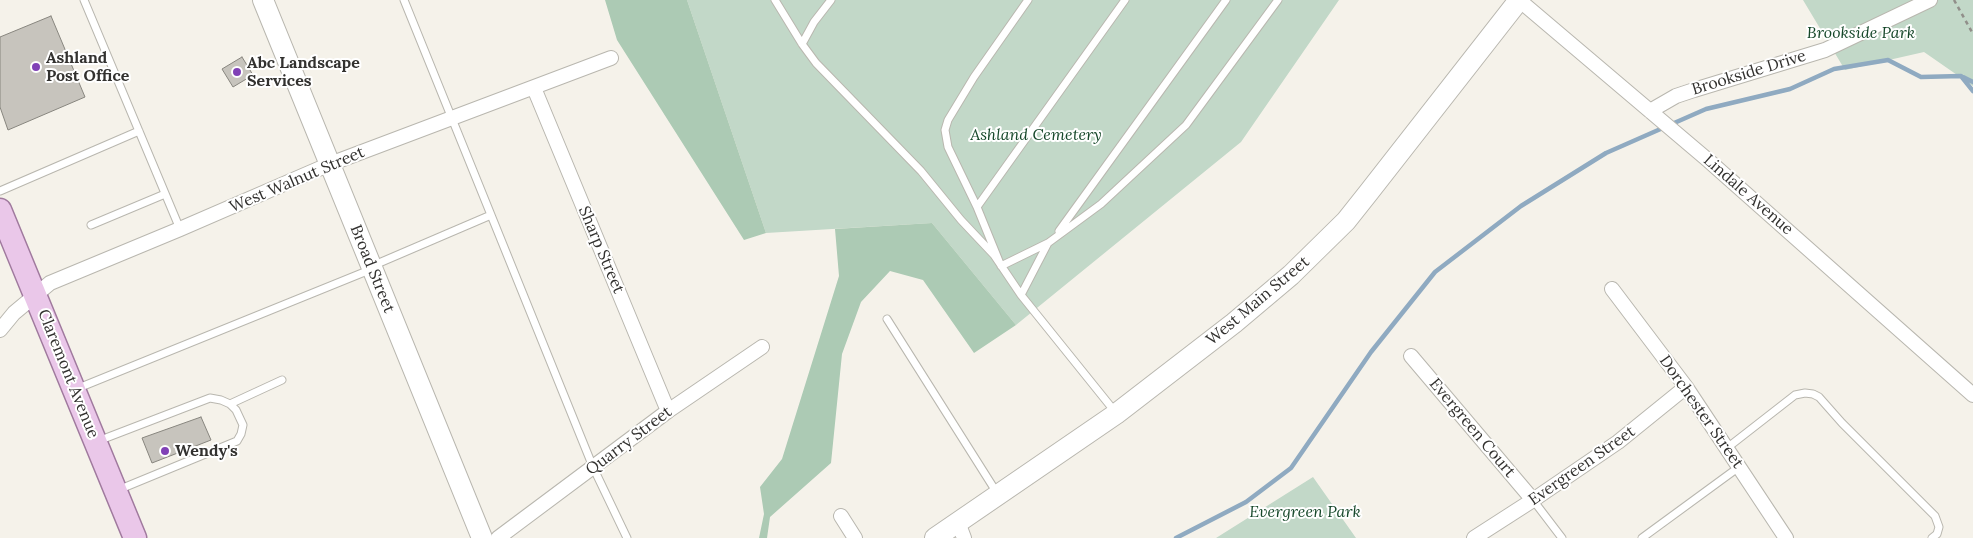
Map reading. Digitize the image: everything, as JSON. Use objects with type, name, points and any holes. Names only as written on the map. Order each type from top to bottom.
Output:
[{"type":"main road","name":"Claremont Avenue","points":[[0,210],[135,538]]},
{"type":"street","name":"Broad Street","points":[[263,0],[482,538]]},
{"type":"street","name":"Lindale Avenue","points":[[1519,0],[1685,140],[1973,395]]},
{"type":"street","name":"West Main Street","points":[[935,538],[961,530],[999,495],[1116,414],[1234,323],[1318,250],[1369,192],[1519,0]]},
{"type":"street","name":"Brookside Drive","points":[[1653,113],[1685,93],[1824,50],[1930,0]]},
{"type":"street","name":"West Walnut Street","points":[[0,330],[14,313],[50,283],[330,164],[611,58]]},
{"type":"street","name":"Sharp Street","points":[[534,88],[668,411]]},
{"type":"street","name":"Dorchester Street","points":[[1612,289],[1686,387],[1786,538]]},
{"type":"street","name":"Quarry Street","points":[[498,538],[668,411],[762,347]]},
{"type":"street","name":"Evergreen Court","points":[[1411,356],[1533,500]]},
{"type":"street","name":"Evergreen Street","points":[[1474,538],[1618,442],[1686,387]]},
{"type":"street","points":[[841,516],[855,538]]},
{"type":"lane","points":[[84,0],[180,229]]},
{"type":"lane","points":[[404,0],[593,467],[627,538]]},
{"type":"lane","points":[[775,0],[802,44],[830,79],[921,171],[961,220],[994,255],[1021,295],[1116,414]]},
{"type":"lane","points":[[802,44],[814,22],[831,0]]},
{"type":"lane","points":[[1001,266],[977,207],[948,146],[945,130],[948,120],[974,77],[1028,0]]},
{"type":"lane","points":[[977,207],[1125,0]]},
{"type":"lane","points":[[1021,295],[1048,243],[1226,0]]},
{"type":"lane","points":[[1054,237],[1101,204],[1186,125],[1278,0]]},
{"type":"lane","points":[[0,190],[139,131]]},
{"type":"lane","points":[[91,225],[165,194]]},
{"type":"lane","points":[[74,390],[372,267],[491,215]]},
{"type":"lane","points":[[1001,266],[1048,243]]},
{"type":"lane","points":[[887,319],[999,495]]},
{"type":"lane","points":[[230,404],[282,380]]},
{"type":"lane","points":[[1727,448],[1795,395],[1813,394],[1819,397],[1842,423],[1935,516],[1939,527],[1937,534],[1932,538]]},
{"type":"lane","points":[[96,442],[210,398],[230,404],[236,410],[243,425],[241,434],[236,442],[116,491]]},
{"type":"lane","points":[[1642,538],[1740,466]]},
{"type":"lane","points":[[1533,500],[1562,538]]},
{"type":"path","points":[[1954,0],[1973,34]]},
{"type":"green space","points":[[605,0],[687,0],[766,233],[744,240],[617,40]]},
{"type":"green space","name":"Ashland Cemetery","points":[[687,0],[1339,0],[1241,142],[1016,325],[932,223],[766,233]]},
{"type":"green space","name":"Brookside Park","points":[[1803,0],[1973,0],[1973,86],[1924,52],[1845,70]]},
{"type":"green space","points":[[932,223],[1016,325],[974,353],[923,280],[890,271],[861,302],[842,354],[831,463],[770,517],[767,538],[759,538],[764,514],[760,487],[782,459],[839,276],[835,229]]},
{"type":"green space","name":"Evergreen Park","points":[[1313,477],[1356,538],[1216,538]]},
{"type":"building","name":"Ashland Post Office","points":[[51,16],[85,97],[8,130],[0,107],[0,37]]},
{"type":"building","name":"Abc Landscape Services","points":[[242,57],[253,75],[233,87],[222,69]]},
{"type":"building","name":"Wendy's","points":[[201,417],[211,440],[152,463],[142,438]]},
{"type":"waterway","points":[[1176,538],[1246,502],[1291,468],[1371,352],[1435,272],[1521,206],[1606,153],[1706,109],[1790,89],[1834,69],[1888,60],[1921,77],[1961,76],[1973,91]]},
{"type":"waterway","points":[[1963,77],[1973,82]]},
{"type":"place","name":"Ashland Post Office","points":[[36,67]]},
{"type":"place","name":"Abc Landscape Services","points":[[237,72]]},
{"type":"place","name":"Wendy's","points":[[165,451]]}]
